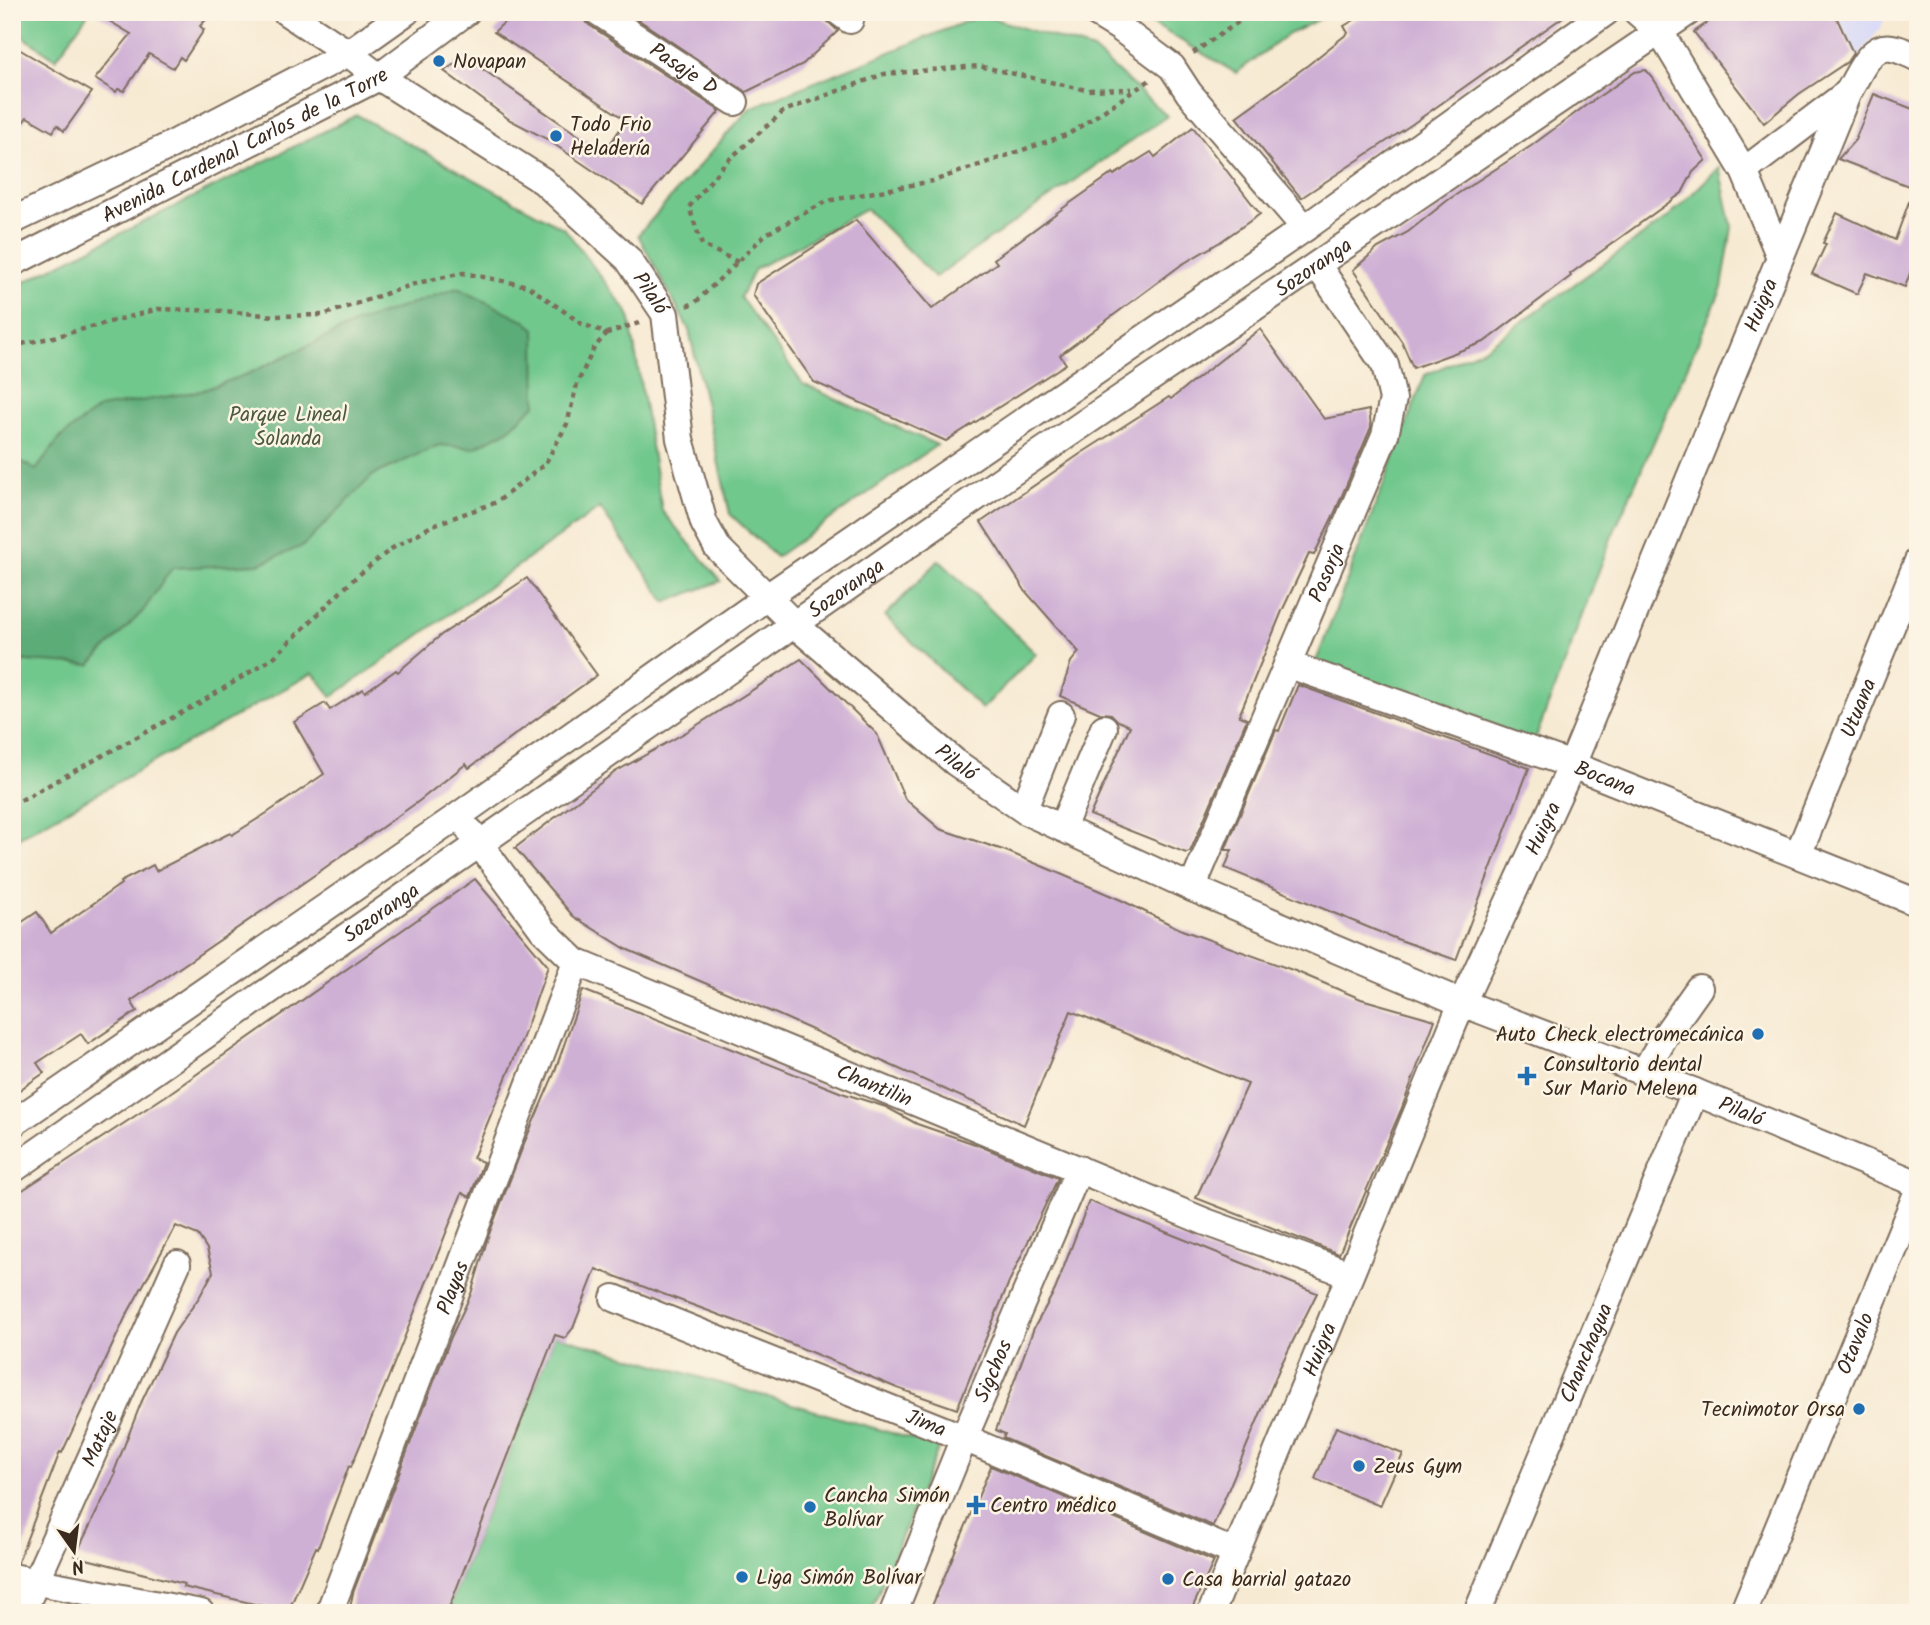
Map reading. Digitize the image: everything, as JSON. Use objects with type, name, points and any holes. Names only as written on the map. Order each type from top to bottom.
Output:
[{"type":"street","name":"Pilaló","points":[[286,12],[379,77],[543,181],[628,259],[665,314],[680,439],[704,523],[717,547],[794,624],[955,762],[1024,809],[1192,888],[1462,1003],[1696,1092],[1918,1184]]},
{"type":"street","name":"Avenida Cardenal Carlos de la Torre","points":[[12,221],[167,147],[348,53],[407,12]]},
{"type":"street","name":"Avenida Cardenal Carlos de la Torre","points":[[12,263],[379,77],[466,12]]},
{"type":"street","name":"Pasaje D","points":[[598,12],[735,102]]},
{"type":"street","points":[[1094,12],[1172,67],[1189,93],[1305,228]]},
{"type":"street","name":"Sozoranga","points":[[12,1124],[458,816],[767,597],[1305,228],[1606,12]]},
{"type":"street","points":[[1637,12],[1660,32],[1744,171],[1780,257]]},
{"type":"street","name":"Sozoranga","points":[[12,1170],[1014,471],[1688,12]]},
{"type":"street","name":"Huigra","points":[[1212,1613],[1462,1003],[1572,765],[1848,92],[1873,52],[1881,47],[1890,47],[1918,58]]},
{"type":"street","points":[[1744,171],[1848,92]]},
{"type":"street","name":"Posorja","points":[[1192,888],[1385,435],[1393,399],[1385,365],[1318,266]]},
{"type":"street","points":[[995,441],[1014,471]]},
{"type":"street","name":"Utuana","points":[[1798,855],[1918,561]]},
{"type":"street","name":"Bocana","points":[[1287,664],[1572,765],[1918,903]]},
{"type":"street","points":[[1024,809],[1061,715]]},
{"type":"street","points":[[1062,828],[1104,728]]},
{"type":"street","name":"Chantilin","points":[[458,816],[543,930],[576,962],[1206,1222],[1349,1274]]},
{"type":"street","name":"Playas","points":[[329,1613],[576,962]]},
{"type":"street","points":[[1644,1073],[1665,1036],[1699,988]]},
{"type":"street","name":"Chanchagua","points":[[1478,1613],[1696,1092]]},
{"type":"street","name":"Sigchos","points":[[893,1613],[964,1438],[1079,1169]]},
{"type":"street","name":"Otavalo","points":[[1743,1613],[1918,1191]]},
{"type":"street","name":"Mataje","points":[[22,1613],[24,1580],[177,1264]]},
{"type":"street","name":"Jima","points":[[614,1298],[964,1438],[1236,1553]]},
{"type":"street","points":[[24,1580],[201,1613]]},
{"type":"path","points":[[12,805],[203,701],[273,658],[355,578],[391,549],[433,525],[498,502],[545,464],[567,424],[577,384],[594,348],[607,333],[696,302],[766,234],[827,201],[933,181],[1069,134],[1253,12]]},
{"type":"path","points":[[738,262],[702,245],[688,207],[725,163],[783,111],[884,74],[979,66],[1086,90],[1134,89]]},
{"type":"path","points":[[12,346],[158,309],[274,316],[323,315],[417,283],[463,273],[528,286],[582,324],[607,333]]},
{"type":"shaded area","points":[[1836,12],[1886,12],[1882,25],[1858,58]]},
{"type":"green space","points":[[12,12],[89,12],[56,59],[12,29]]},
{"type":"green space","points":[[1133,12],[1334,12],[1287,35],[1236,73]]},
{"type":"green space","points":[[982,15],[1093,50],[1167,116],[935,277],[866,209],[755,269],[740,297],[803,384],[937,445],[776,557],[730,514],[689,330],[638,235],[750,108]]},
{"type":"green space","name":"Parque Lineal Solanda","points":[[357,115],[565,229],[629,314],[662,511],[721,581],[666,602],[600,508],[332,697],[313,673],[12,841],[12,288]]},
{"type":"green space","points":[[1719,167],[1732,227],[1722,288],[1612,536],[1532,748],[1314,667],[1425,375],[1485,348],[1670,216]]},
{"type":"green space","points":[[457,288],[524,320],[535,329],[536,404],[508,430],[474,448],[439,445],[373,475],[303,546],[259,564],[172,568],[143,611],[90,665],[12,660],[12,456],[36,470],[60,438],[99,408],[201,391],[250,373],[356,323]]},
{"type":"green space","points":[[939,560],[1036,654],[982,709],[885,616]]},
{"type":"green space","points":[[555,1335],[939,1447],[870,1613],[447,1613]]},
{"type":"building","points":[[94,12],[213,12],[200,26],[204,30],[184,60],[180,57],[173,68],[149,54],[124,91],[118,89],[116,92],[95,79],[131,34]]},
{"type":"building","points":[[515,12],[582,12],[589,25],[720,111],[642,204],[545,138],[510,120],[444,71],[465,57],[604,153],[626,120],[494,32]]},
{"type":"building","points":[[627,12],[824,12],[825,19],[838,31],[803,64],[746,92]]},
{"type":"building","points":[[1368,12],[1570,12],[1411,125],[1301,198],[1236,117],[1308,65],[1348,33],[1344,26]]},
{"type":"building","points":[[1723,12],[1834,12],[1853,53],[1847,62],[1799,94],[1764,123],[1694,32]]},
{"type":"building","points":[[12,45],[92,92],[64,131],[57,125],[53,132],[27,117],[12,137]]},
{"type":"building","points":[[1646,70],[1706,160],[1693,172],[1682,193],[1570,274],[1571,276],[1484,342],[1413,368],[1402,342],[1353,270],[1378,248],[1408,232],[1448,200],[1531,146],[1585,106],[1635,72]]},
{"type":"building","points":[[1874,94],[1918,111],[1918,251],[1905,287],[1867,273],[1857,294],[1812,274],[1837,213],[1895,240],[1914,188],[1838,159],[1855,140]]},
{"type":"building","points":[[1193,127],[1260,214],[1181,265],[1060,355],[1066,364],[946,441],[814,382],[753,295],[756,284],[856,220],[932,309],[997,263],[994,259],[1113,173],[1114,175],[1151,152],[1155,157]]},
{"type":"building","points":[[1260,329],[1324,419],[1369,410],[1371,427],[1335,512],[1314,555],[1309,554],[1282,611],[1239,716],[1247,719],[1190,852],[1186,853],[1090,815],[1130,726],[1118,721],[1111,714],[1100,713],[1060,696],[1071,662],[1079,652],[1026,592],[981,522],[1080,454],[1169,397],[1171,399]]},
{"type":"building","points":[[527,578],[597,675],[469,768],[466,764],[316,874],[131,1001],[137,1011],[88,1044],[81,1034],[37,1063],[44,1073],[12,1095],[12,929],[37,912],[51,933],[121,884],[120,882],[153,865],[156,871],[230,833],[232,835],[267,813],[324,774],[294,722],[325,703],[330,710],[363,689],[365,692],[396,670],[398,672],[441,635]]},
{"type":"building","points":[[801,659],[877,734],[905,799],[940,829],[1006,851],[1121,900],[1182,930],[1295,971],[1361,999],[1435,1020],[1401,1110],[1339,1254],[1196,1198],[1248,1084],[1071,1011],[1024,1125],[626,949],[573,916],[515,848],[615,772],[688,731]]},
{"type":"building","points":[[1298,685],[1529,768],[1456,960],[1394,938],[1225,868],[1232,850],[1225,850]]},
{"type":"building","points":[[475,879],[548,966],[523,1037],[473,1158],[483,1162],[470,1197],[462,1193],[318,1548],[316,1547],[288,1612],[183,1587],[184,1584],[75,1556],[116,1473],[114,1472],[141,1403],[174,1333],[213,1272],[207,1249],[198,1235],[176,1226],[126,1316],[62,1453],[60,1452],[18,1562],[12,1562],[12,1197],[167,1095]]},
{"type":"building","points":[[583,990],[842,1093],[886,1107],[917,1124],[1058,1178],[1009,1282],[957,1409],[897,1388],[741,1323],[596,1269],[573,1328],[565,1338],[555,1335],[447,1613],[349,1613],[353,1593],[451,1337],[471,1294],[488,1237],[554,1074]]},
{"type":"building","points":[[1089,1201],[1317,1293],[1280,1367],[1213,1526],[1003,1438],[1005,1434],[996,1430],[1034,1328],[1055,1290]]},
{"type":"building","name":"Zeus Gym","points":[[1336,1427],[1403,1454],[1380,1506],[1315,1479]]},
{"type":"building","points":[[991,1466],[1214,1561],[1190,1613],[929,1613]]},
{"type":"place","name":"Novapan","points":[[439,61]]},
{"type":"place","name":"Todo Frio Heladería","points":[[556,136]]},
{"type":"place","name":"Auto Check electromecánica","points":[[1758,1034]]},
{"type":"place","name":"Consultorio dental Sur Mario Melena","points":[[1527,1076]]},
{"type":"place","name":"Tecnimotor Orsa","points":[[1859,1409]]},
{"type":"place","name":"Zeus Gym","points":[[1359,1466]]},
{"type":"place","name":"Centro médico","points":[[976,1505]]},
{"type":"place","name":"Cancha Simón Bolívar","points":[[810,1507]]},
{"type":"place","name":"Liga Simón Bolívar","points":[[742,1577]]},
{"type":"place","name":"Casa barrial gatazo","points":[[1168,1579]]}]
